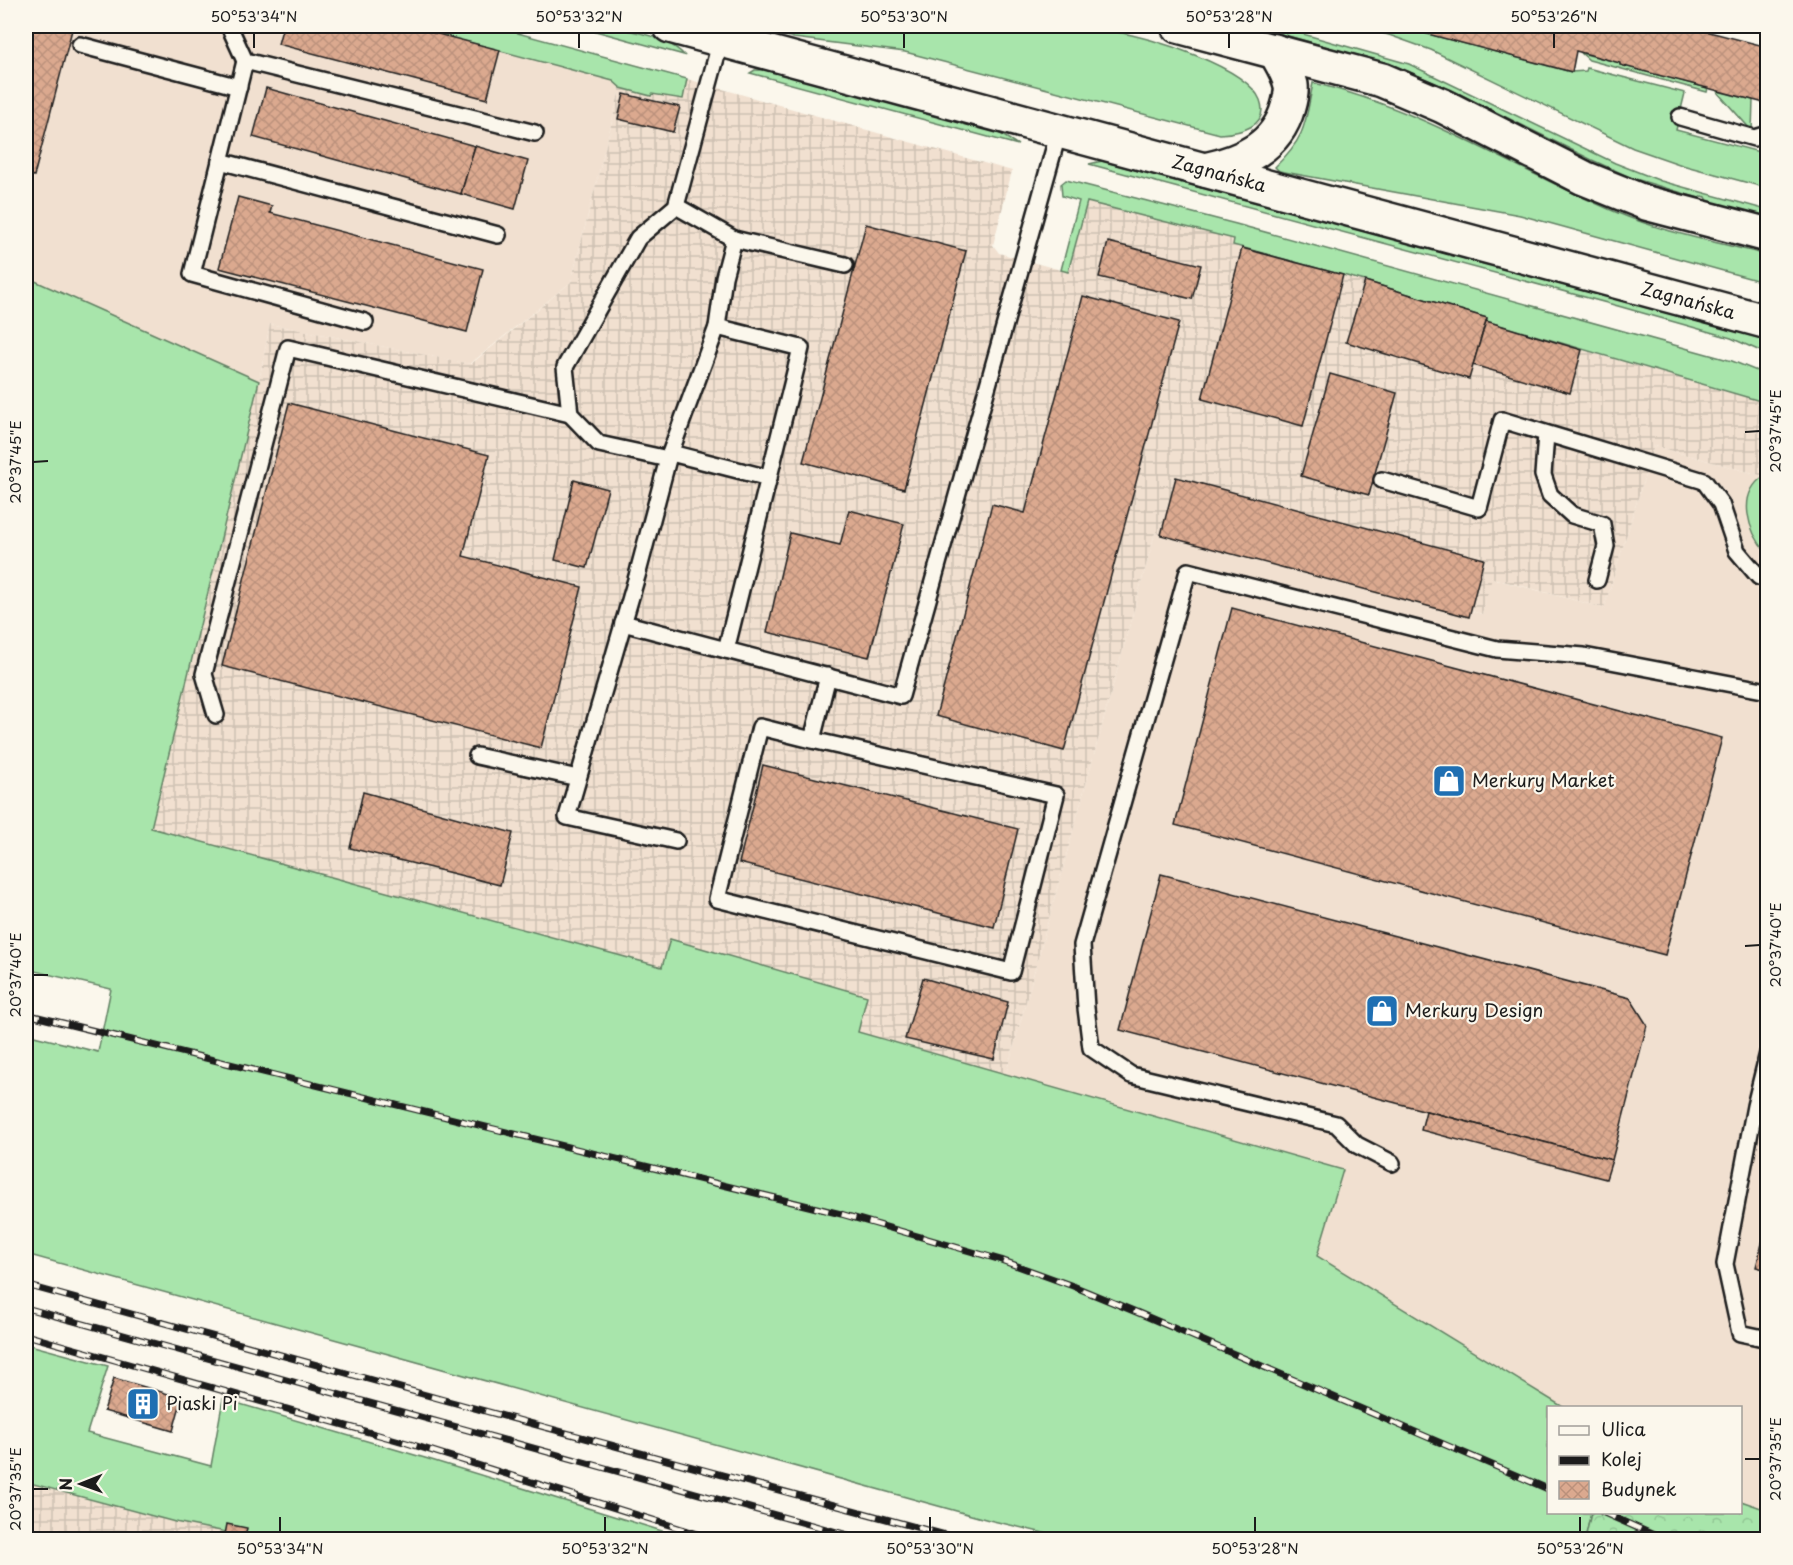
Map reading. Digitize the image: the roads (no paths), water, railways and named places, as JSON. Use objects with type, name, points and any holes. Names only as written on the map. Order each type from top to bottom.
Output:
[{"type":"main road","name":"Zagnańska","points":[[670,26],[724,32],[1059,131],[1767,322]]},
{"type":"main road","points":[[1178,26],[1382,80],[1443,106],[1584,178],[1646,204],[1767,235]]},
{"type":"main road","points":[[1205,171],[1250,156],[1279,130],[1286,117],[1292,87],[1286,70],[1275,51]]},
{"type":"lane","points":[[229,26],[245,62],[192,274],[365,322]]},
{"type":"lane","points":[[570,414],[565,367],[638,238],[676,206],[724,32]]},
{"type":"lane","points":[[80,45],[238,87]]},
{"type":"lane","points":[[245,62],[535,133]]},
{"type":"lane","points":[[1680,117],[1754,138],[1767,134]]},
{"type":"lane","points":[[624,623],[902,696],[1059,131]]},
{"type":"lane","points":[[220,161],[498,235]]},
{"type":"lane","points":[[676,206],[734,239],[845,265]]},
{"type":"lane","points":[[676,841],[567,817],[624,623],[669,456],[717,327],[724,277],[734,239]]},
{"type":"lane","points":[[717,327],[801,348],[726,650]]},
{"type":"lane","points":[[216,715],[204,674],[288,348],[570,414],[599,444],[669,456],[769,478]]},
{"type":"lane","points":[[1382,480],[1479,508],[1502,420],[1704,481],[1721,504],[1737,551],[1759,577],[1767,579]]},
{"type":"lane","points":[[1546,434],[1544,475],[1550,495],[1572,515],[1602,524],[1606,546],[1597,580]]},
{"type":"lane","points":[[1392,1163],[1357,1145],[1336,1124],[1131,1075],[1091,1048],[1082,945],[1188,571],[1497,649],[1584,656],[1767,692]]},
{"type":"lane","points":[[812,740],[828,676]]},
{"type":"lane","points":[[760,727],[812,740],[1056,795],[1011,972],[717,899],[760,727]]},
{"type":"lane","points":[[477,756],[578,778]]},
{"type":"lane","points":[[1767,1053],[1725,1264],[1740,1333],[1767,1339]]},
{"type":"railway","points":[[26,1014],[841,1214],[1001,1260],[1141,1314],[1547,1489]]},
{"type":"railway","points":[[26,1285],[964,1540]]},
{"type":"railway","points":[[26,1308],[866,1540]]},
{"type":"railway","points":[[26,1335],[407,1443],[717,1540]]},
{"type":"railway","points":[[1606,1514],[1665,1540]]},
{"type":"place","name":"Merkury Market","points":[[1449,781]]},
{"type":"place","name":"Merkury Design","points":[[1382,1011]]},
{"type":"place","name":"Piaski Pi","points":[[143,1404]]}]
